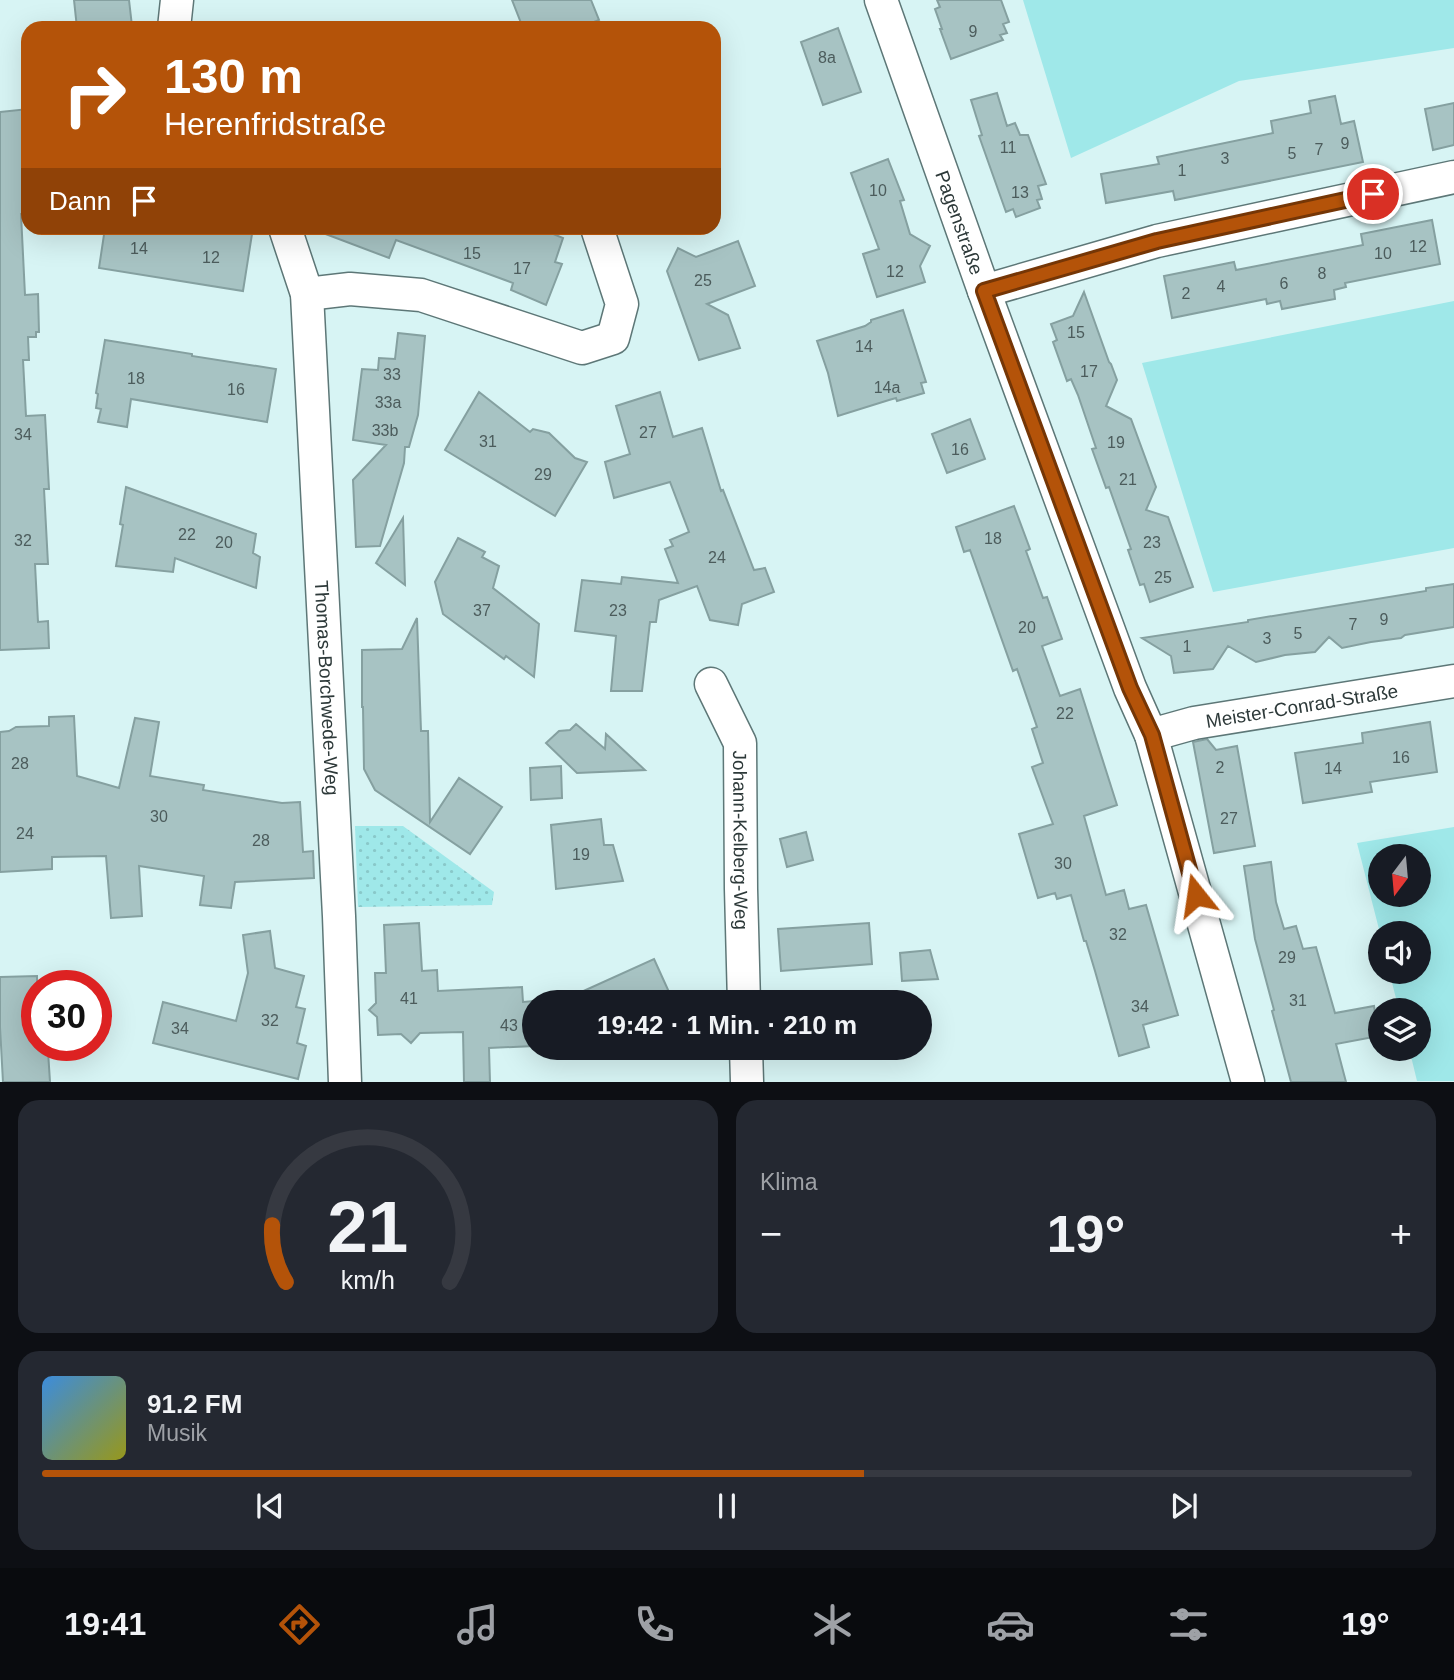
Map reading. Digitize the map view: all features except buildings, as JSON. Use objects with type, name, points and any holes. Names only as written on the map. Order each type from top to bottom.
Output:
[{"type":"street","points":[[175,21],[177,0]]},
{"type":"street","name":"Pagenstraße","points":[[881,0],[984,291],[1130,688],[1152,735],[1248,1082]]},
{"type":"street","points":[[984,291],[1157,241],[1454,177]]},
{"type":"street","name":"Thomas-Borchwede-Weg","points":[[287,235],[307,294],[345,1082]]},
{"type":"street","points":[[307,294],[350,289],[421,295],[582,348],[613,338],[622,304],[599,235]]},
{"type":"street","name":"Meister-Conrad-Straße","points":[[1152,735],[1194,723],[1454,681]]},
{"type":"street","name":"Johann-Kelberg-Weg","points":[[711,684],[740,743],[744,990]]},
{"type":"street","points":[[746,1060],[747,1082]]},
{"type":"shaded area","points":[[1023,0],[1454,0],[1454,48],[1239,81],[1071,158]]},
{"type":"shaded area","points":[[1454,301],[1454,548],[1213,592],[1142,363]]},
{"type":"shaded area","points":[[355,826],[403,826],[494,892],[492,905],[358,907]]},
{"type":"shaded area","points":[[1454,827],[1454,1081],[1417,1081],[1412,1061],[1431,1061],[1431,998],[1396,998],[1392,984],[1431,984],[1431,921],[1377,921],[1373,907],[1432,906],[1432,844],[1368,844],[1368,886],[1357,843]]},
{"type":"route","points":[[1196,895],[1152,735],[1130,688],[984,291],[1157,241],[1373,194]]}]
